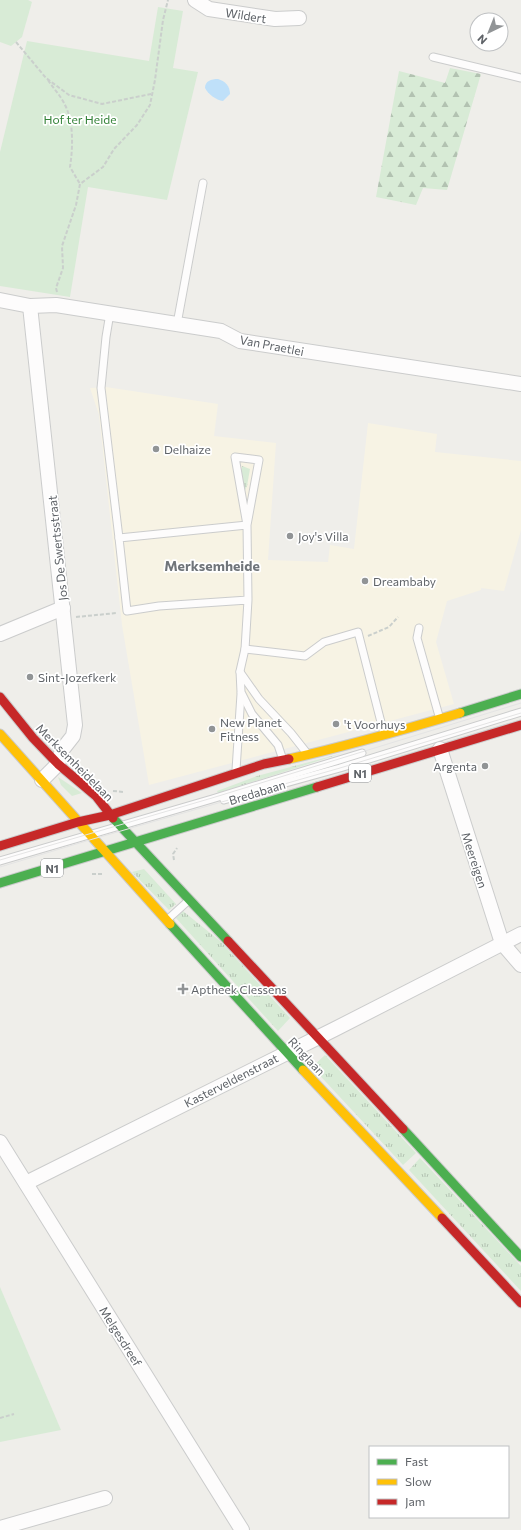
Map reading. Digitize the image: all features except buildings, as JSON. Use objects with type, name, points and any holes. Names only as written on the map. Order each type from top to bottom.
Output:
[{"type":"street","name":"Wildert","points":[[195,0],[209,9],[275,19],[299,18]]},
{"type":"street","name":"Van Praetlei","points":[[0,300],[30,306],[56,305],[110,313],[221,331],[240,341],[521,384]]},
{"type":"street","name":"Jos De Swertsstraat","points":[[30,306],[75,725],[73,736],[62,750],[58,764],[42,780]]},
{"type":"street","points":[[0,634],[64,614]]},
{"type":"street","name":"Bredabaan","points":[[0,846],[78,822],[110,815],[264,764],[335,749],[384,736],[521,694]]},
{"type":"street","name":"Merksemheidelaan","points":[[0,698],[33,738],[58,764],[96,796],[110,815],[135,842]]},
{"type":"street","name":"Bredabaan","points":[[0,884],[521,725]]},
{"type":"street","points":[[0,734],[78,822]]},
{"type":"street","name":"Meereigen","points":[[440,749],[502,943],[521,965]]},
{"type":"street","name":"Ringlaan","points":[[78,822],[286,1052],[521,1303]]},
{"type":"street","name":"Ringlaan","points":[[135,842],[318,1036],[521,1257]]},
{"type":"street","name":"Kasterveldenstraat","points":[[26,1183],[521,934]]},
{"type":"street","name":"Melgesdreef","points":[[0,1142],[242,1530]]},
{"type":"street","points":[[0,1528],[105,1498]]},
{"type":"lane","points":[[433,57],[521,78]]},
{"type":"lane","points":[[177,324],[203,183]]},
{"type":"lane","points":[[110,313],[100,388],[104,410],[127,611],[159,606],[248,600]]},
{"type":"lane","points":[[235,773],[241,692],[240,671],[245,649],[248,600],[247,525],[235,457],[259,460],[247,525]]},
{"type":"lane","points":[[119,538],[247,525]]},
{"type":"lane","points":[[419,628],[417,638],[440,719]]},
{"type":"lane","points":[[245,649],[305,656],[324,642],[358,632],[384,736]]},
{"type":"lane","points":[[240,671],[259,699],[291,733],[308,754]]},
{"type":"lane","points":[[241,692],[252,714],[278,745],[283,760]]},
{"type":"lane","points":[[248,706],[253,700],[259,699]]},
{"type":"lane","points":[[121,827],[340,768],[521,712]]},
{"type":"lane","points":[[0,861],[91,836],[372,750]]},
{"type":"lane","points":[[0,866],[91,836]]},
{"type":"lane","points":[[167,921],[189,900]]},
{"type":"path","points":[[80,184],[103,167],[114,149],[137,125],[150,106],[163,20],[168,0]]},
{"type":"path","points":[[16,42],[65,103],[71,124],[70,167],[80,184],[76,205],[62,246],[63,268],[56,288],[56,305]]},
{"type":"path","points":[[46,78],[69,95],[102,104],[152,94]]},
{"type":"path","points":[[64,614],[127,611]]},
{"type":"path","points":[[359,639],[389,627],[398,617]]},
{"type":"path","points":[[0,1418],[14,1414]]},
{"type":"shaded area","points":[[106,387],[218,404],[214,436],[276,443],[268,560],[328,562],[330,545],[354,549],[368,423],[437,434],[435,452],[521,461],[521,530],[504,591],[481,588],[481,590],[447,601],[436,642],[454,704],[149,785],[122,625],[99,415],[90,388]]},
{"type":"green space","points":[[0,0],[28,0],[32,2],[22,37],[11,46],[0,42]]},
{"type":"green space","name":"Hof ter Heide","points":[[158,7],[183,11],[173,68],[198,72],[167,200],[88,187],[70,297],[0,286],[0,152],[27,41],[149,61]]},
{"type":"green space","points":[[450,68],[481,74],[447,190],[423,188],[416,205],[376,197],[399,71],[445,83]]},
{"type":"green space","points":[[242,466],[250,469],[247,486],[244,492],[241,472]]},
{"type":"green space","points":[[343,753],[218,793],[217,791],[257,776]]},
{"type":"green space","points":[[58,777],[82,793],[72,796],[61,785]]},
{"type":"green space","points":[[144,869],[176,904],[169,910],[132,872]]},
{"type":"green space","points":[[183,911],[220,941],[290,1018],[278,1031],[176,918]]},
{"type":"green space","points":[[325,1055],[416,1153],[403,1165],[312,1067]]},
{"type":"green space","points":[[420,1158],[521,1266],[521,1291],[409,1170]]},
{"type":"green space","points":[[0,1287],[61,1430],[0,1442]]},
{"type":"water","points":[[218,79],[227,84],[230,91],[230,94],[223,101],[212,96],[205,88],[209,81]]},
{"type":"tram line","points":[[0,860],[212,798],[521,703]]},
{"type":"tram line","points":[[0,867],[340,768],[521,713]]},
{"type":"traffic: fast","points":[[460,713],[521,694]]},
{"type":"traffic: fast","points":[[0,883],[317,787]]},
{"type":"traffic: fast","points":[[113,818],[228,941]]},
{"type":"traffic: fast","points":[[170,924],[303,1070]]},
{"type":"traffic: fast","points":[[403,1129],[521,1257]]},
{"type":"traffic: slow","points":[[289,759],[375,738],[460,713]]},
{"type":"traffic: slow","points":[[0,734],[170,924]]},
{"type":"traffic: slow","points":[[303,1070],[442,1218]]},
{"type":"traffic: jam","points":[[0,697],[33,738],[58,764],[96,796],[113,818]]},
{"type":"traffic: jam","points":[[317,787],[521,725]]},
{"type":"traffic: jam","points":[[0,846],[78,822],[110,815],[264,764],[289,759]]},
{"type":"traffic: jam","points":[[228,941],[403,1129]]},
{"type":"traffic: jam","points":[[442,1218],[521,1303]]},
{"type":"place","name":"Delhaize","points":[[156,449]]},
{"type":"place","name":"Joy's Villa","points":[[290,536]]},
{"type":"place","name":"Dreambaby","points":[[365,581]]},
{"type":"place","name":"Sint-Jozefkerk","points":[[30,677]]},
{"type":"place","name":"'t Voorhuys","points":[[336,724]]},
{"type":"place","name":"New Planet Fitness","points":[[212,729]]},
{"type":"place","name":"Argenta","points":[[485,766]]},
{"type":"place","name":"Aptheek Clessens","points":[[183,989]]},
{"type":"district","name":"Merksemheide","points":[[212,565]]}]
